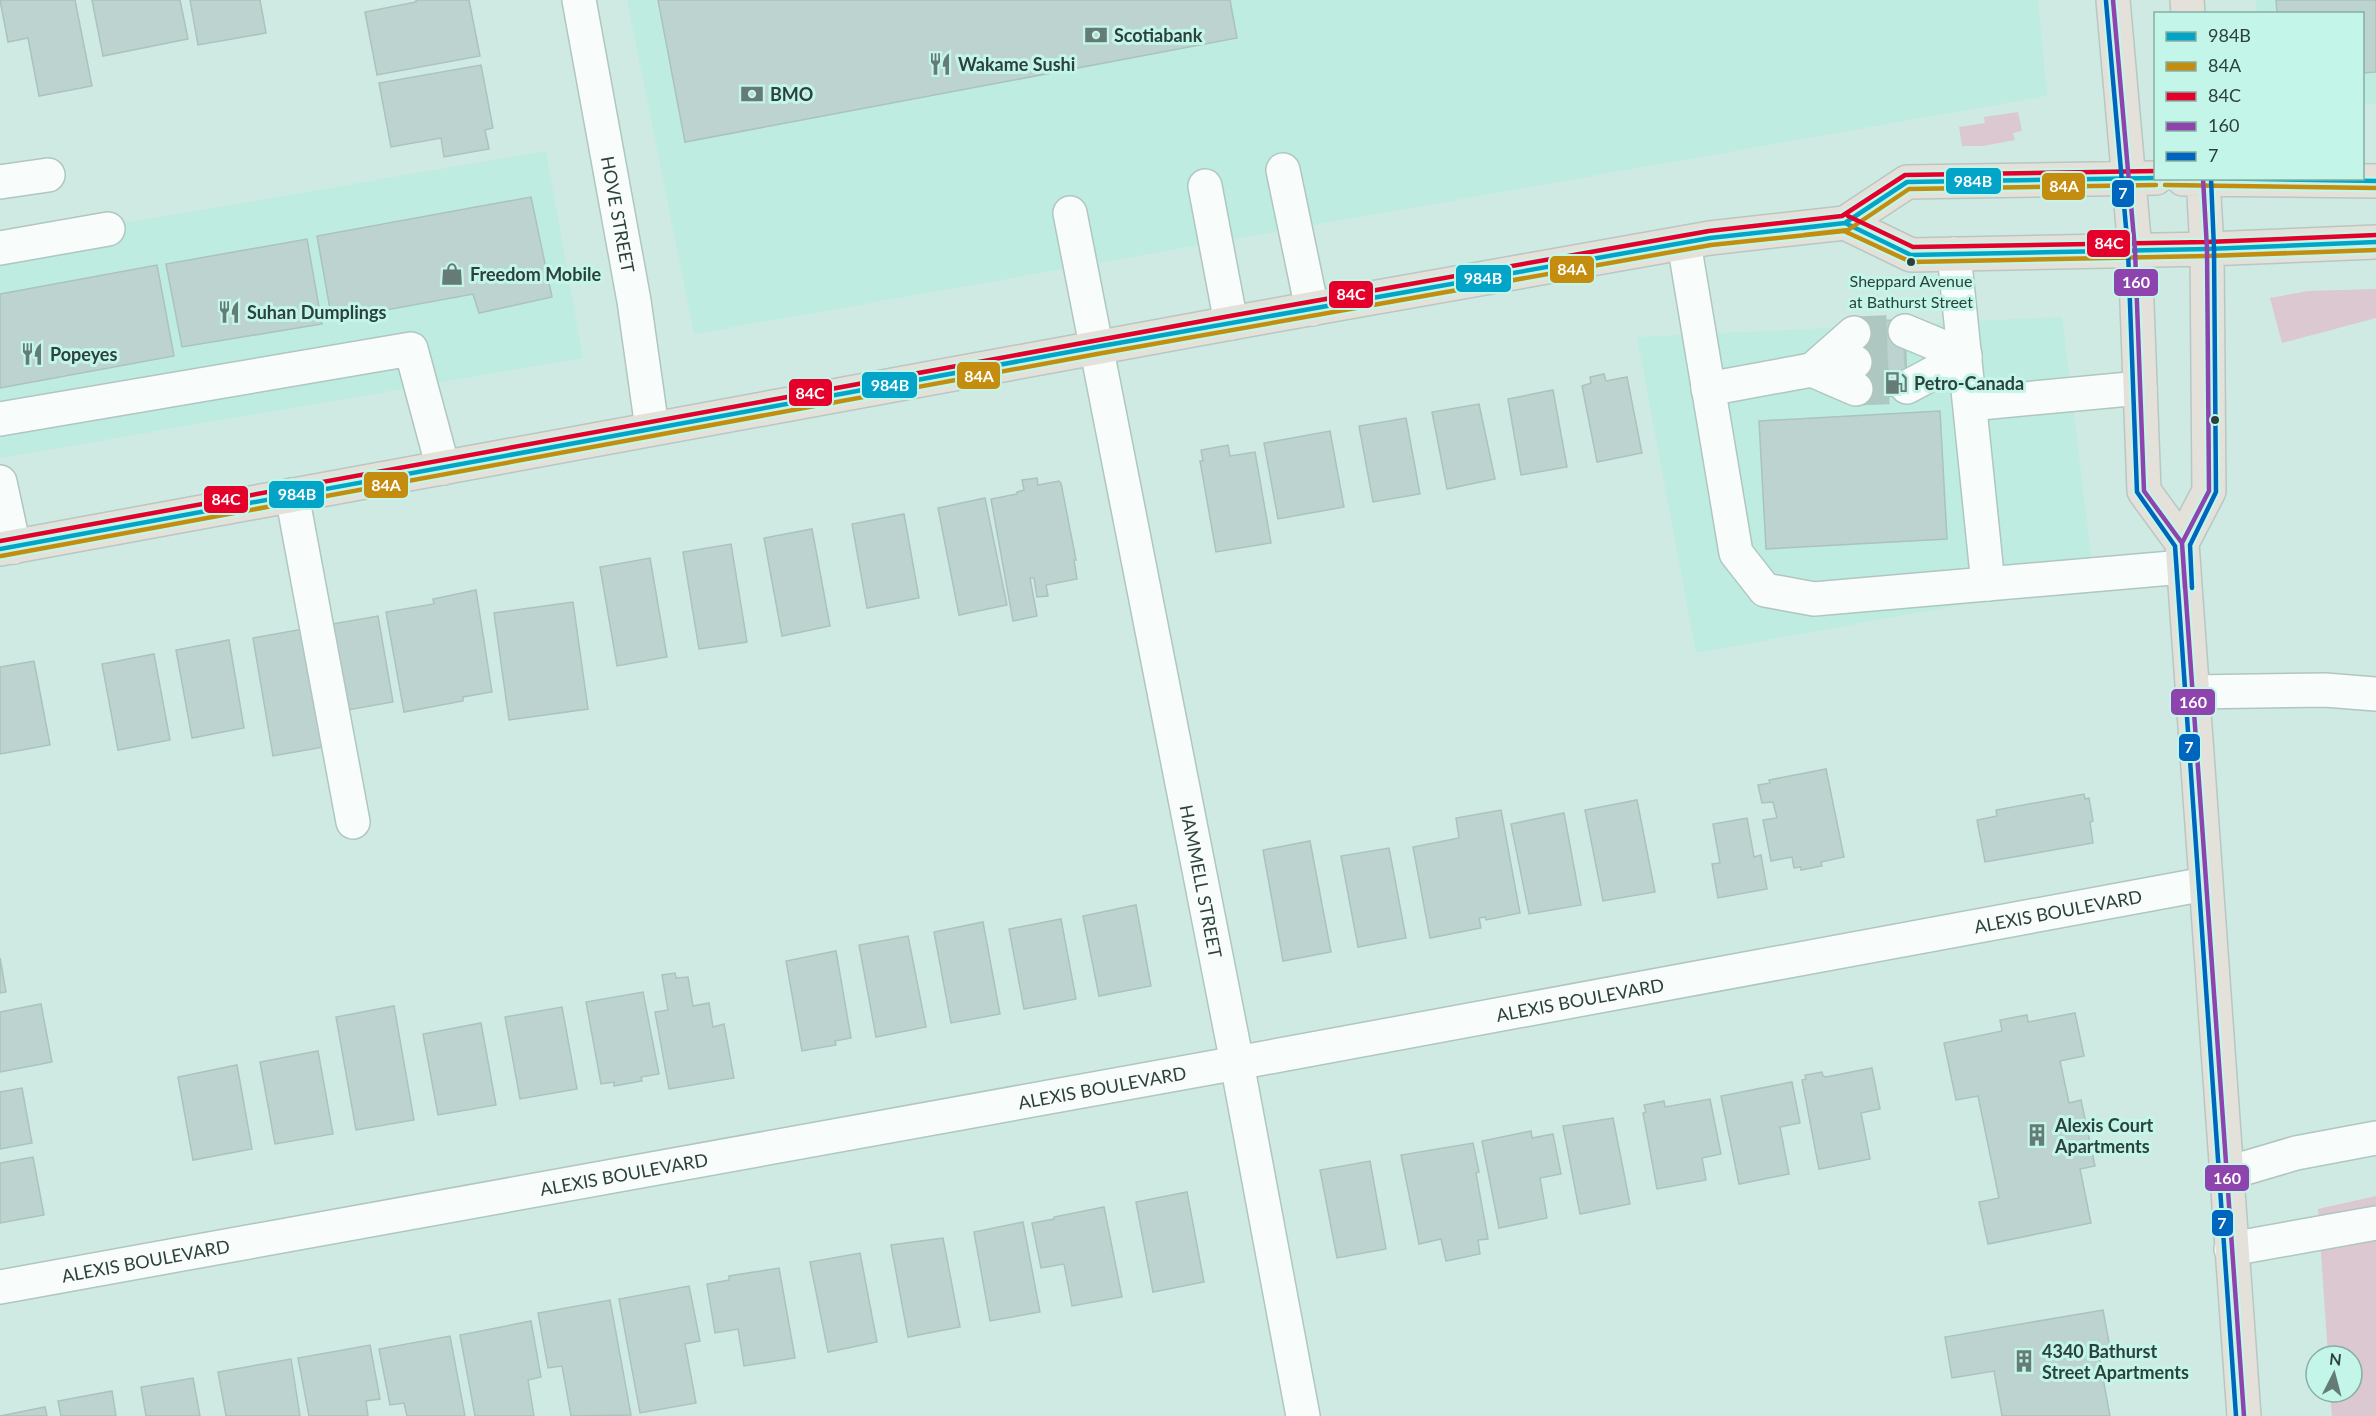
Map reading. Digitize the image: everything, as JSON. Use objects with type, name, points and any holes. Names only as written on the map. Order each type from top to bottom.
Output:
[{"type":"main road","points":[[2113,0],[2143,178],[2135,249],[2144,491],[2182,555],[2244,1416]]},
{"type":"main road","points":[[7,548],[1231,323],[1684,243],[1845,223],[1906,182],[2143,178]]},
{"type":"main road","points":[[2182,555],[2209,491],[2207,249],[2203,180]]},
{"type":"main road","points":[[2290,180],[2376,181]]},
{"type":"main road","points":[[1845,223],[1911,255],[2207,249],[2376,242]]},
{"type":"street","name":"HOVE STREET","points":[[579,0],[634,301],[652,428]]},
{"type":"street","points":[[1283,170],[1312,309]]},
{"type":"street","points":[[0,182],[48,175]]},
{"type":"street","points":[[1205,186],[1231,323]]},
{"type":"street","name":"HAMMELL STREET","points":[[1070,213],[1304,1416]]},
{"type":"street","points":[[0,248],[108,229]]},
{"type":"street","points":[[1684,243],[1736,554],[1765,590],[1814,599],[1988,584],[2182,555]]},
{"type":"street","points":[[1954,254],[1988,584]]},
{"type":"street","points":[[0,419],[411,349],[443,468]]},
{"type":"street","points":[[1965,356],[1906,359],[1965,356]]},
{"type":"street","points":[[1708,389],[1855,361]]},
{"type":"street","points":[[1970,404],[2140,388]]},
{"type":"street","points":[[0,482],[7,548]]},
{"type":"street","points":[[292,495],[353,822]]},
{"type":"street","points":[[2192,692],[2325,690],[2376,694]]},
{"type":"street","name":"ALEXIS BOULEVARD","points":[[0,1287],[1237,1063],[2205,884]]},
{"type":"street","points":[[2225,1174],[2296,1153],[2376,1138]]},
{"type":"street","points":[[2231,1249],[2376,1223]]},
{"type":"shaded area","points":[[627,0],[2038,0],[2047,96],[694,334]]},
{"type":"shaded area","points":[[2256,0],[2376,0],[2376,105],[2364,103],[2364,12],[2257,12]]},
{"type":"shaded area","points":[[2018,112],[2022,131],[2013,133],[2015,140],[1983,146],[1962,146],[1959,127],[1985,123],[1984,117]]},
{"type":"shaded area","points":[[546,151],[583,358],[0,458],[0,244]]},
{"type":"shaded area","points":[[2376,289],[2376,318],[2282,343],[2270,298],[2308,291]]},
{"type":"shaded area","points":[[2062,317],[2095,587],[2004,597],[1696,653],[1637,337]]},
{"type":"shaded area","points":[[2376,1196],[2376,1416],[2332,1416],[2331,1404],[2364,1404],[2364,1344],[2327,1344],[2318,1209]]},
{"type":"building","points":[[0,0],[75,0],[92,86],[39,96],[28,38],[8,42]]},
{"type":"building","points":[[92,0],[180,0],[188,39],[103,56]]},
{"type":"building","points":[[190,0],[260,0],[266,33],[198,45]]},
{"type":"building","points":[[416,0],[469,0],[480,56],[377,75],[365,12],[416,2]]},
{"type":"building","points":[[658,0],[1230,0],[1237,38],[685,142]]},
{"type":"building","points":[[2276,0],[2376,0],[2376,72],[2364,73],[2364,12],[2277,12]]},
{"type":"building","points":[[481,65],[493,128],[485,130],[489,149],[444,157],[441,138],[391,147],[379,83]]},
{"type":"building","points":[[531,197],[552,297],[479,313],[473,294],[332,320],[317,236]]},
{"type":"building","points":[[307,239],[322,324],[182,347],[166,264]]},
{"type":"building","points":[[157,265],[174,356],[0,388],[0,294]]},
{"type":"building","points":[[1905,320],[1907,396],[1857,397],[1854,321]]},
{"type":"building","points":[[1604,374],[1606,381],[1627,377],[1642,453],[1597,462],[1582,386],[1591,383],[1590,377]]},
{"type":"building","points":[[1553,390],[1567,467],[1521,475],[1508,399]]},
{"type":"building","points":[[1479,404],[1495,479],[1447,489],[1432,412]]},
{"type":"building","points":[[1940,411],[1947,539],[1766,549],[1759,421]]},
{"type":"building","points":[[1406,418],[1420,494],[1373,502],[1359,426]]},
{"type":"building","points":[[1330,431],[1344,507],[1278,519],[1264,443]]},
{"type":"building","points":[[1228,445],[1230,456],[1255,452],[1271,543],[1216,552],[1200,461],[1203,461],[1201,450]]},
{"type":"building","points":[[1037,478],[1038,485],[1059,481],[1061,483],[1076,560],[1074,560],[1077,579],[1046,585],[1048,596],[1037,597],[1034,578],[1030,578],[1037,616],[1013,621],[991,499],[1017,494],[1024,490],[1022,480]]},
{"type":"building","points":[[985,498],[1007,605],[959,615],[938,508]]},
{"type":"building","points":[[904,514],[919,598],[867,608],[852,524]]},
{"type":"building","points":[[812,529],[830,626],[782,636],[764,538]]},
{"type":"building","points":[[731,544],[747,642],[699,649],[683,552]]},
{"type":"building","points":[[650,558],[667,657],[617,666],[600,567]]},
{"type":"building","points":[[476,590],[492,692],[463,697],[463,701],[404,712],[386,612],[434,604],[433,599]]},
{"type":"building","points":[[573,602],[588,709],[509,720],[494,613]]},
{"type":"building","points":[[378,616],[393,702],[342,711],[326,625]]},
{"type":"building","points":[[303,629],[324,747],[273,756],[253,638]]},
{"type":"building","points":[[229,640],[244,728],[192,738],[176,650]]},
{"type":"building","points":[[154,654],[170,740],[118,750],[102,664]]},
{"type":"building","points":[[34,661],[50,745],[0,754],[0,667]]},
{"type":"building","points":[[1826,769],[1844,857],[1821,862],[1822,866],[1801,870],[1801,867],[1794,868],[1792,857],[1771,861],[1763,820],[1777,818],[1773,802],[1762,803],[1758,785],[1770,783],[1769,780]]},
{"type":"building","points":[[2084,794],[2085,799],[2089,798],[2093,821],[2090,822],[2093,843],[1985,862],[1977,820],[1997,816],[1996,810]]},
{"type":"building","points":[[1637,800],[1655,892],[1603,901],[1585,810]]},
{"type":"building","points":[[1501,810],[1520,913],[1486,920],[1485,917],[1479,918],[1481,928],[1430,938],[1413,847],[1459,838],[1456,818]]},
{"type":"building","points":[[1564,813],[1581,905],[1529,914],[1511,824]]},
{"type":"building","points":[[1747,818],[1754,857],[1761,855],[1767,889],[1718,898],[1712,864],[1720,863],[1713,824]]},
{"type":"building","points":[[1310,841],[1331,952],[1283,961],[1263,850]]},
{"type":"building","points":[[1389,848],[1406,938],[1358,947],[1341,856]]},
{"type":"building","points":[[1136,905],[1151,986],[1099,996],[1083,916]]},
{"type":"building","points":[[1061,919],[1076,999],[1024,1009],[1009,929]]},
{"type":"building","points":[[983,922],[1000,1014],[951,1023],[934,932]]},
{"type":"building","points":[[908,936],[926,1027],[876,1037],[859,945]]},
{"type":"building","points":[[836,951],[851,1038],[835,1041],[836,1045],[802,1051],[786,961]]},
{"type":"building","points":[[0,958],[6,992],[0,993]]},
{"type":"building","points":[[675,973],[676,978],[688,977],[693,1006],[709,1003],[713,1027],[724,1024],[734,1078],[669,1089],[655,1012],[668,1010],[662,975]]},
{"type":"building","points":[[643,992],[659,1074],[641,1077],[642,1081],[614,1086],[614,1082],[601,1084],[586,1002]]},
{"type":"building","points":[[41,1004],[52,1062],[0,1072],[0,1012]]},
{"type":"building","points":[[394,1006],[414,1120],[356,1130],[336,1017]]},
{"type":"building","points":[[562,1007],[577,1089],[520,1099],[505,1017]]},
{"type":"building","name":"Alexis Court Apartments","points":[[2075,1013],[2084,1056],[2060,1061],[2069,1103],[2081,1100],[2095,1166],[2080,1169],[2091,1223],[1988,1244],[1979,1202],[1999,1198],[1978,1096],[1956,1100],[1944,1043],[2002,1031],[2000,1020],[2027,1015],[2028,1022]]},
{"type":"building","points":[[481,1023],[496,1105],[438,1115],[423,1034]]},
{"type":"building","points":[[318,1051],[333,1134],[275,1144],[260,1062]]},
{"type":"building","points":[[237,1065],[252,1149],[193,1160],[178,1077]]},
{"type":"building","points":[[1872,1068],[1880,1109],[1861,1113],[1870,1159],[1819,1169],[1802,1080],[1806,1079],[1805,1075],[1822,1072],[1826,1077]]},
{"type":"building","points":[[1792,1082],[1800,1123],[1780,1127],[1789,1174],[1739,1184],[1721,1096]]},
{"type":"building","points":[[22,1088],[32,1143],[0,1149],[0,1092]]},
{"type":"building","points":[[1710,1099],[1721,1154],[1702,1158],[1706,1180],[1657,1189],[1643,1113],[1646,1112],[1644,1105],[1664,1101],[1665,1107]]},
{"type":"building","points":[[1613,1118],[1630,1204],[1580,1214],[1563,1126]]},
{"type":"building","points":[[1531,1131],[1532,1138],[1553,1134],[1561,1174],[1540,1178],[1547,1218],[1499,1228],[1482,1141]]},
{"type":"building","points":[[1473,1143],[1488,1239],[1478,1240],[1480,1254],[1446,1261],[1441,1239],[1419,1244],[1401,1155]]},
{"type":"building","points":[[33,1157],[44,1215],[0,1223],[0,1163]]},
{"type":"building","points":[[1370,1161],[1386,1249],[1337,1258],[1320,1170]]},
{"type":"building","points":[[1187,1192],[1204,1282],[1153,1292],[1136,1202]]},
{"type":"building","points":[[1104,1207],[1122,1297],[1072,1306],[1064,1264],[1041,1268],[1032,1223]]},
{"type":"building","points":[[1023,1222],[1040,1312],[990,1321],[974,1232]]},
{"type":"building","points":[[943,1238],[960,1327],[908,1337],[891,1245]]},
{"type":"building","points":[[860,1253],[877,1342],[828,1352],[810,1262]]},
{"type":"building","points":[[779,1268],[795,1358],[744,1366],[738,1329],[715,1333],[707,1284],[729,1280],[729,1276]]},
{"type":"building","points":[[689,1286],[700,1341],[685,1344],[696,1403],[640,1413],[619,1299]]},
{"type":"building","points":[[610,1300],[631,1415],[571,1416],[562,1366],[548,1368],[538,1313]]},
{"type":"building","name":"4340 Bathurst Street Apartments","points":[[2103,1310],[2110,1348],[2098,1351],[2110,1416],[2002,1416],[1994,1371],[1952,1378],[1945,1337]]},
{"type":"building","points":[[531,1321],[541,1377],[528,1380],[534,1416],[475,1416],[460,1335]]},
{"type":"building","points":[[450,1336],[465,1416],[407,1416],[404,1403],[390,1405],[379,1349]]},
{"type":"building","points":[[370,1345],[380,1399],[366,1401],[368,1416],[309,1416],[298,1358]]},
{"type":"building","points":[[291,1359],[300,1416],[226,1416],[218,1372]]},
{"type":"building","points":[[193,1378],[200,1416],[146,1416],[141,1387]]},
{"type":"building","points":[[112,1391],[116,1416],[61,1416],[58,1401]]},
{"type":"building","points":[[45,1407],[47,1416],[0,1416]]},
{"type":"tunnel","points":[[1854,333],[1905,331]]},
{"type":"tunnel","points":[[1855,362],[1906,359]]},
{"type":"tunnel","points":[[1856,389],[1907,387]]},
{"type":"transit line","name":"160","points":[[2113,0],[2135,250],[2144,491],[2182,543],[2244,1416]]},
{"type":"transit line","name":"7","points":[[2106,1],[2128,250],[2137,492],[2175,546],[2236,1416]]},
{"type":"transit line","name":"84C","points":[[0,541],[1230,316],[1709,231],[1842,216],[1905,175],[2154,171]]},
{"type":"transit line","name":"984B","points":[[1803,228],[1845,223],[1907,182],[2154,178]]},
{"type":"transit line","name":"160","points":[[2185,588],[2182,543],[2209,491],[2207,249],[2203,180]]},
{"type":"transit line","name":"7","points":[[2192,588],[2190,545],[2216,492],[2214,249],[2211,180]]},
{"type":"transit line","name":"984B","points":[[2317,180],[2376,181]]},
{"type":"transit line","name":"84A","points":[[1804,235],[1848,230],[1909,189],[2156,185]]},
{"type":"transit line","name":"84A","points":[[2165,185],[2376,188]]},
{"type":"transit line","name":"84C","points":[[1848,216],[1913,247],[2207,242],[2376,235]]},
{"type":"transit line","name":"984B","points":[[0,549],[1096,347],[1710,238],[1845,223],[1911,255],[2207,249],[2376,242]]},
{"type":"transit line","name":"84A","points":[[1,556],[1097,354],[1711,245],[1844,231],[1911,262],[2376,250]]},
{"type":"place","name":"Scotiabank","points":[[1096,35]]},
{"type":"place","name":"Wakame Sushi","points":[[940,64]]},
{"type":"place","name":"BMO","points":[[752,94]]},
{"type":"place","name":"Sheppard Avenue at Bathurst Street","points":[[1911,262]]},
{"type":"place","name":"Freedom Mobile","points":[[452,274]]},
{"type":"place","name":"Suhan Dumplings","points":[[229,312]]},
{"type":"place","name":"Popeyes","points":[[32,354]]},
{"type":"place","name":"Petro-Canada","points":[[1896,383]]},
{"type":"place","name":"Alexis Court Apartments","points":[[2037,1135]]},
{"type":"place","name":"4340 Bathurst Street Apartments","points":[[2024,1361]]}]
